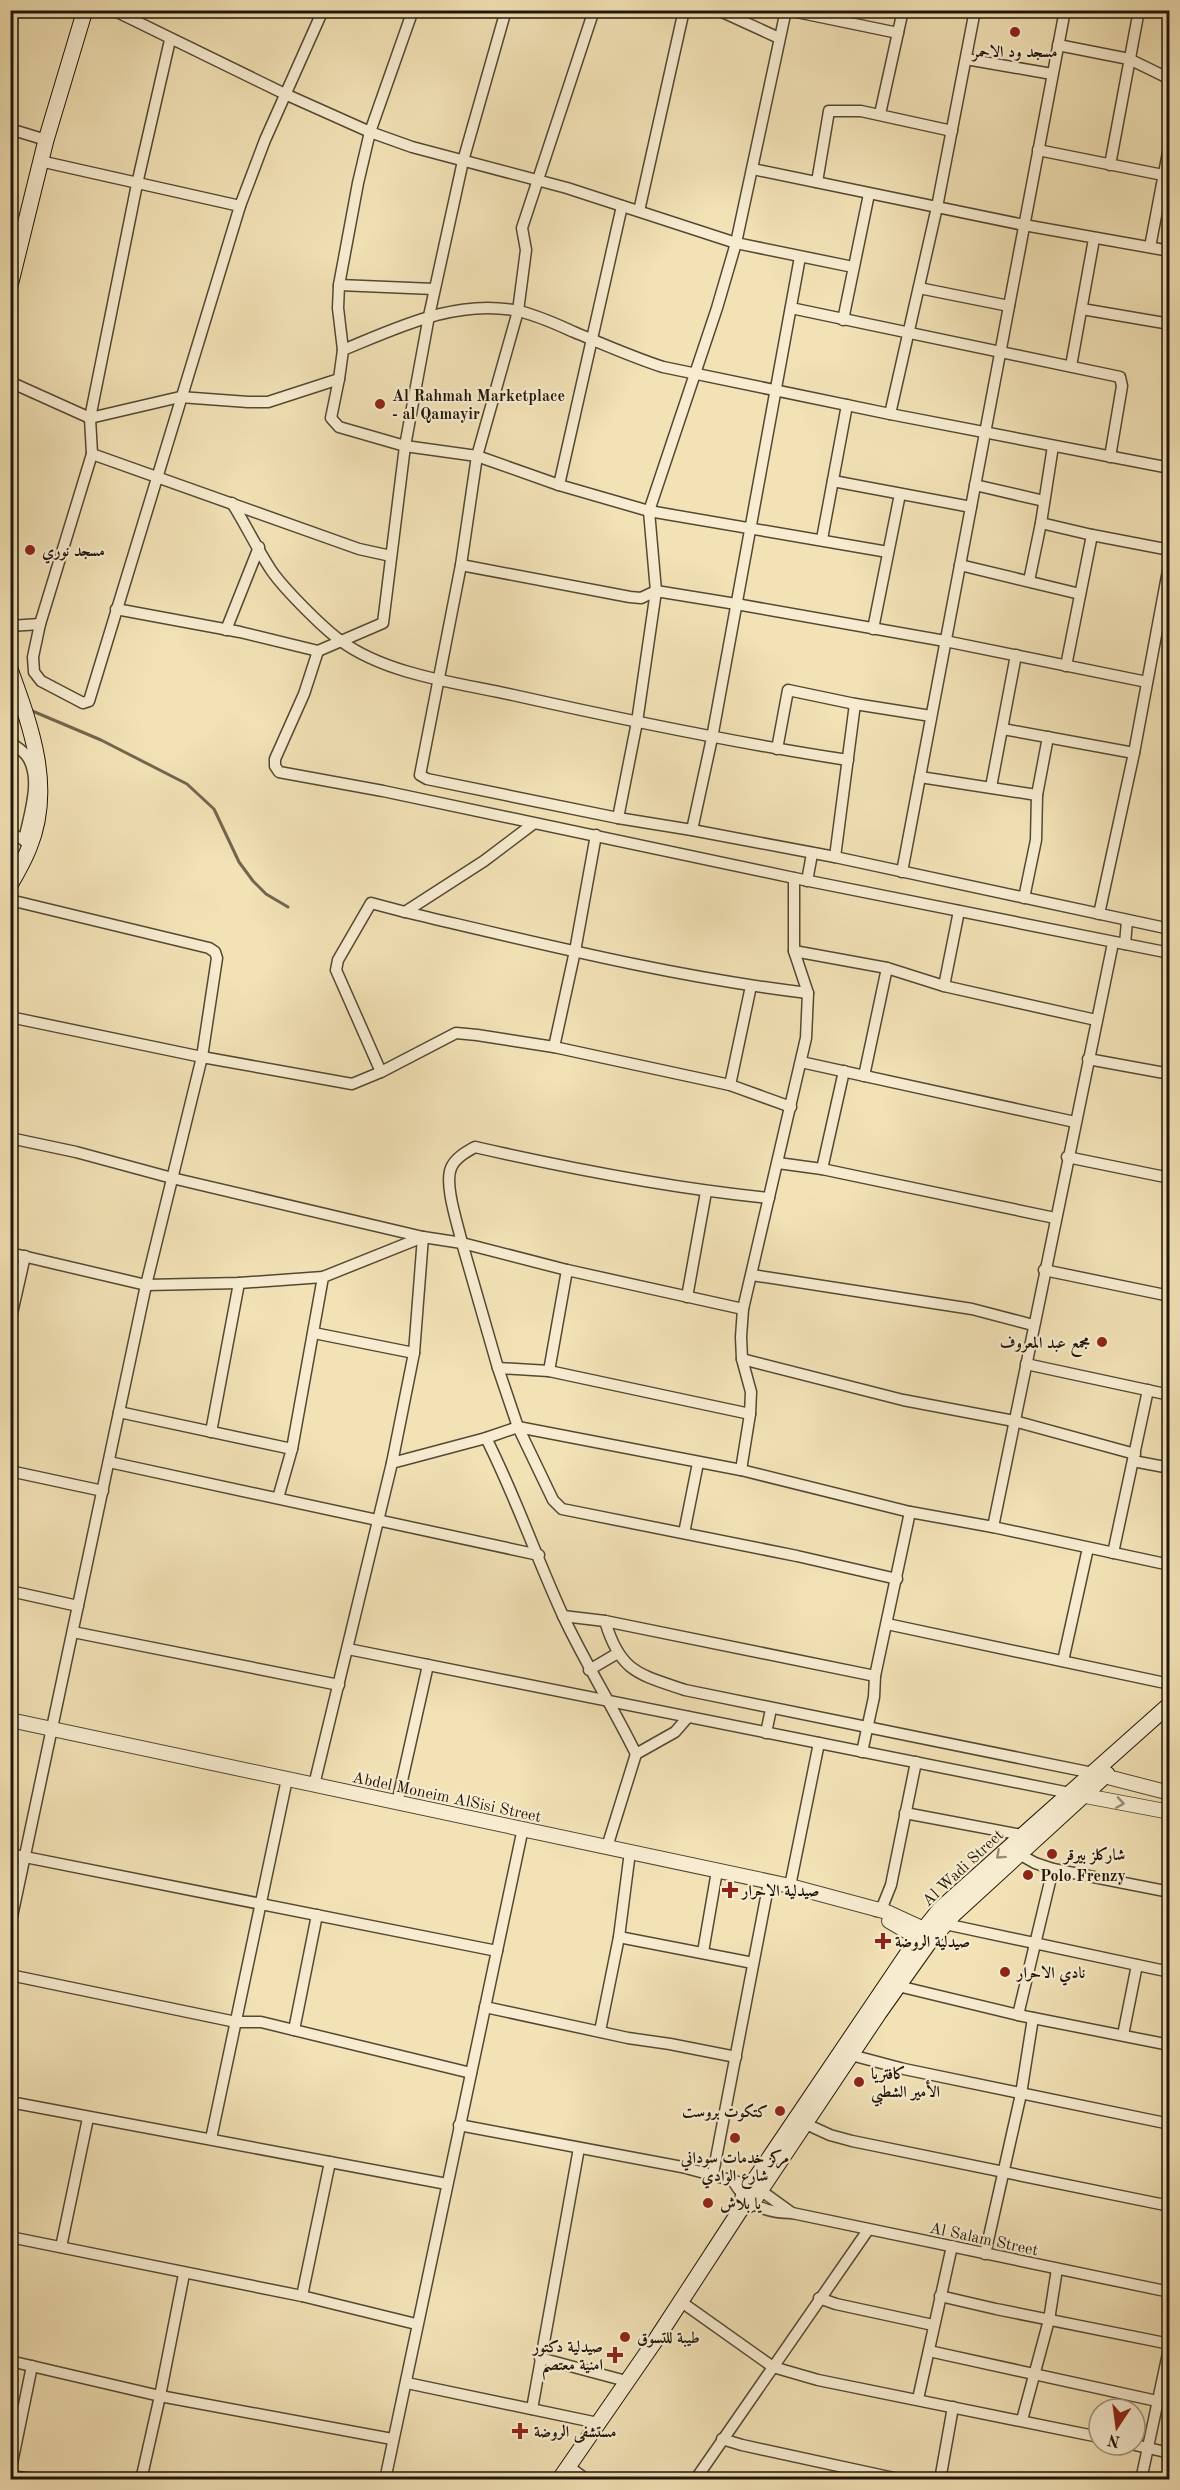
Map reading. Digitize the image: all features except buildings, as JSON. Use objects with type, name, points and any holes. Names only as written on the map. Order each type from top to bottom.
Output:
[{"type":"main road","points":[[10,286],[40,161],[85,10]]},
{"type":"main road","points":[[10,669],[38,756],[41,785],[37,816],[10,885]]},
{"type":"main road","name":"Al Wadi Street","points":[[559,2480],[745,2203],[806,2124],[898,1986],[945,1924],[1170,1704]]},
{"type":"main road","name":"Al Wadi Street","points":[[1098,1775],[1170,1717]]},
{"type":"main road","name":"Al Wadi Street","points":[[757,2187],[921,1933],[940,1909],[1022,1835],[1077,1794]]},
{"type":"street","points":[[113,10],[170,40],[285,94],[370,132],[411,147],[538,181],[736,243],[853,267]]},
{"type":"street","points":[[170,40],[137,184],[90,418],[92,454],[40,624],[33,657],[34,672],[41,681],[87,703],[240,206],[285,94],[323,10]]},
{"type":"street","points":[[412,10],[370,132],[357,183],[339,285],[338,308],[343,350],[331,418],[334,423],[339,427],[405,446],[477,456],[559,485],[650,511],[888,552]]},
{"type":"street","points":[[117,609],[318,651],[383,622],[405,446],[434,289],[463,161],[506,10]]},
{"type":"street","points":[[594,10],[522,228],[526,250],[518,311],[477,456],[461,565],[437,678],[420,775],[427,779],[618,818],[835,857],[1170,929]]},
{"type":"street","points":[[639,211],[684,10]]},
{"type":"street","points":[[718,10],[779,38]]},
{"type":"street","points":[[618,818],[637,722],[656,591],[650,511],[696,374],[736,243],[786,10],[898,33]]},
{"type":"street","points":[[880,114],[903,10]]},
{"type":"street","points":[[890,414],[937,207],[975,10]]},
{"type":"street","points":[[902,873],[1065,10]]},
{"type":"street","points":[[1110,165],[1139,10]]},
{"type":"street","points":[[1058,45],[1129,59],[1170,79]]},
{"type":"street","points":[[966,59],[1053,74]]},
{"type":"street","points":[[817,182],[829,111],[861,111],[952,130]]},
{"type":"street","points":[[10,129],[46,140]]},
{"type":"street","points":[[1150,247],[1170,142]]},
{"type":"street","points":[[1038,150],[1163,175]]},
{"type":"street","points":[[40,161],[240,206]]},
{"type":"street","points":[[753,169],[1024,225],[1170,251]]},
{"type":"street","points":[[843,320],[869,194]]},
{"type":"street","points":[[559,485],[622,206]]},
{"type":"street","points":[[1071,366],[1094,238]]},
{"type":"street","points":[[692,830],[712,738],[800,257]]},
{"type":"street","points":[[339,285],[434,289]]},
{"type":"street","points":[[919,288],[1009,306]]},
{"type":"street","points":[[343,350],[429,316],[489,308],[518,311],[634,357],[696,374],[1170,468]]},
{"type":"street","points":[[790,308],[1120,377],[1122,381],[1110,457]]},
{"type":"street","points":[[1082,309],[1170,324]]},
{"type":"street","points":[[10,382],[90,418],[180,397],[268,402],[339,379]]},
{"type":"street","points":[[822,539],[847,405]]},
{"type":"street","points":[[1029,581],[1041,524],[1053,446]]},
{"type":"street","points":[[92,454],[359,549],[391,556]]},
{"type":"street","points":[[833,481],[971,507]]},
{"type":"street","points":[[975,484],[1044,501]]},
{"type":"street","points":[[873,629],[900,494]]},
{"type":"street","points":[[232,503],[272,570],[286,587],[341,641],[381,663],[437,678],[712,738],[848,760]]},
{"type":"street","points":[[1041,524],[1170,549]]},
{"type":"street","points":[[1066,666],[1092,535]]},
{"type":"street","points":[[226,630],[259,547]]},
{"type":"street","points":[[1099,914],[1134,753],[1170,560]]},
{"type":"street","points":[[461,565],[630,597],[641,598],[656,591],[736,604],[945,641],[1147,682]]},
{"type":"street","points":[[960,565],[1080,594]]},
{"type":"street","points":[[10,626],[40,624]]},
{"type":"street","points":[[318,651],[304,694],[275,759],[274,766],[279,772],[383,791],[807,881],[1170,953]]},
{"type":"street","points":[[991,787],[1016,655]]},
{"type":"street","points":[[777,749],[788,690],[931,716]]},
{"type":"street","points":[[835,857],[855,704]]},
{"type":"street","points":[[1003,729],[1134,753]]},
{"type":"street","points":[[1024,898],[1036,840],[1037,795],[1048,738]]},
{"type":"street","points":[[10,742],[27,756],[33,775],[27,844],[10,833]]},
{"type":"street","points":[[920,777],[1037,795]]},
{"type":"street","points":[[405,912],[483,861],[533,824]]},
{"type":"street","points":[[554,1047],[575,951],[596,835]]},
{"type":"street","points":[[807,881],[812,854]]},
{"type":"street","points":[[741,1470],[750,1414],[751,1392],[742,1359],[742,1309],[752,1275],[806,1038],[808,993],[794,951],[794,878]]},
{"type":"street","points":[[10,900],[209,948],[215,952],[217,958],[202,1057],[146,1285],[10,1926]]},
{"type":"street","points":[[381,1072],[336,970],[336,964],[371,903],[575,951],[751,986],[808,993]]},
{"type":"street","points":[[944,986],[959,911]]},
{"type":"street","points":[[1125,944],[1127,921]]},
{"type":"street","points":[[993,1527],[1067,1157],[1113,943]]},
{"type":"street","points":[[794,951],[887,968],[944,986],[1096,1020]]},
{"type":"street","points":[[864,1076],[887,968]]},
{"type":"street","points":[[730,1085],[751,986]]},
{"type":"street","points":[[10,1017],[202,1057],[352,1084],[381,1072],[456,1033],[554,1047],[730,1085],[791,1107]]},
{"type":"street","points":[[1088,1059],[1170,1074]]},
{"type":"street","points":[[801,1062],[1075,1122]]},
{"type":"street","points":[[822,1168],[844,1071]]},
{"type":"street","points":[[10,1138],[423,1237],[462,1243],[567,1270],[742,1309]]},
{"type":"street","points":[[769,1198],[706,1192],[566,1167],[475,1147],[460,1155],[451,1168],[449,1183],[462,1243],[498,1368],[518,1426],[553,1500],[562,1509],[897,1579]]},
{"type":"street","points":[[1067,1157],[1170,1178]]},
{"type":"street","points":[[778,1164],[822,1168],[1055,1218]]},
{"type":"street","points":[[687,1297],[706,1192]]},
{"type":"street","points":[[10,1253],[146,1285],[239,1283],[323,1277],[423,1237]]},
{"type":"street","points":[[314,1785],[379,1521],[382,1495],[392,1463],[414,1353],[423,1237]]},
{"type":"street","points":[[10,1322],[25,1256]]},
{"type":"street","points":[[549,1371],[567,1270]]},
{"type":"street","points":[[1044,1270],[1170,1296]]},
{"type":"street","points":[[752,1275],[972,1309],[1033,1325]]},
{"type":"street","points":[[278,1498],[292,1449],[323,1277]]},
{"type":"street","points":[[211,1432],[239,1283]]},
{"type":"street","points":[[314,1333],[414,1353]]},
{"type":"street","points":[[742,1359],[903,1400],[1014,1421],[1170,1468]]},
{"type":"street","points":[[1026,1364],[1170,1395]]},
{"type":"street","points":[[498,1368],[549,1371],[750,1414]]},
{"type":"street","points":[[1113,1553],[1148,1390]]},
{"type":"street","points":[[119,1412],[292,1449]]},
{"type":"street","points":[[392,1463],[486,1438],[518,1426],[698,1464],[741,1470],[910,1512],[993,1527],[1170,1565]]},
{"type":"street","points":[[486,1438],[510,1487],[563,1616],[606,1701],[618,1716],[636,1754],[607,1847]]},
{"type":"street","points":[[109,1462],[539,1555]]},
{"type":"street","points":[[684,1533],[698,1464]]},
{"type":"street","points":[[10,1471],[103,1491]]},
{"type":"street","points":[[862,1752],[874,1697],[875,1676],[910,1512]]},
{"type":"street","points":[[1064,1661],[1088,1548]]},
{"type":"street","points":[[10,1591],[78,1606]]},
{"type":"street","points":[[563,1616],[605,1621],[875,1676]]},
{"type":"street","points":[[605,1621],[612,1646],[635,1672],[685,1690],[1098,1775],[1170,1793]]},
{"type":"street","points":[[887,1624],[1170,1684]]},
{"type":"street","points":[[73,1632],[339,1684]]},
{"type":"street","points":[[348,1649],[1170,1812]]},
{"type":"street","points":[[590,1670],[618,1653]]},
{"type":"street","points":[[397,1803],[428,1665]]},
{"type":"street","points":[[766,1732],[771,1709]]},
{"type":"street","points":[[636,1754],[675,1732],[688,1717]]},
{"type":"street","name":"Abdel Moneim AlSisi Street","points":[[10,1720],[790,1886],[900,1916],[921,1933]]},
{"type":"street","points":[[790,1886],[819,1743]]},
{"type":"street","points":[[876,1911],[883,1905],[891,1885],[916,1762]]},
{"type":"street","points":[[211,2139],[287,1779]]},
{"type":"street","points":[[905,1813],[1022,1835]]},
{"type":"street","points":[[385,2480],[407,2383],[416,2324],[524,1828]]},
{"type":"street","points":[[600,2031],[619,1937],[630,1852]]},
{"type":"street","points":[[10,1854],[497,1951]]},
{"type":"street","points":[[1019,1854],[1053,1869],[1170,1892]]},
{"type":"street","points":[[1018,2015],[1053,1869]]},
{"type":"street","points":[[703,1952],[717,1871]]},
{"type":"street","points":[[713,2175],[769,1882]]},
{"type":"street","points":[[294,2030],[317,1915]]},
{"type":"street","points":[[945,1924],[1170,1972]]},
{"type":"street","points":[[619,1937],[753,1963]]},
{"type":"street","points":[[1123,2035],[1137,1965]]},
{"type":"street","points":[[10,1975],[236,2022],[261,2022],[471,2073]]},
{"type":"street","points":[[898,1986],[1018,2015],[1170,2045]]},
{"type":"street","points":[[485,2007],[628,2038],[670,2043],[736,2057]]},
{"type":"street","points":[[985,2254],[1021,2094],[1033,2018]]},
{"type":"street","points":[[852,2055],[1021,2094],[1170,2124]]},
{"type":"street","points":[[10,2102],[447,2184]]},
{"type":"street","points":[[61,2247],[88,2118]]},
{"type":"street","points":[[806,2124],[841,2138],[1170,2206]]},
{"type":"street","points":[[459,2125],[713,2175],[757,2187]]},
{"type":"street","points":[[532,2409],[579,2148]]},
{"type":"street","points":[[302,2296],[330,2162]]},
{"type":"street","points":[[734,2181],[745,2203]]},
{"type":"street","name":"Al Salam Street","points":[[757,2187],[792,2213]]},
{"type":"street","name":"Al Salam Street","points":[[745,2203],[780,2213],[792,2213],[1170,2292]]},
{"type":"street","points":[[695,2480],[868,2230]]},
{"type":"street","points":[[10,2237],[184,2274],[302,2296],[416,2324]]},
{"type":"street","points":[[918,2399],[952,2247]]},
{"type":"street","points":[[1022,2420],[1049,2320],[1057,2269]]},
{"type":"street","points":[[141,2480],[184,2274]]},
{"type":"street","points":[[940,2296],[1170,2344],[1141,2480]]},
{"type":"street","points":[[819,2298],[836,2304],[933,2325]]},
{"type":"street","points":[[680,2301],[773,2367],[818,2380],[1087,2434]]},
{"type":"street","points":[[929,2352],[1157,2401]]},
{"type":"street","points":[[540,2358],[626,2381]]},
{"type":"street","points":[[10,2361],[160,2396],[393,2439]]},
{"type":"street","points":[[32,2366],[10,2474],[42,2480]]},
{"type":"street","points":[[407,2383],[598,2423]]},
{"type":"street","points":[[940,2480],[953,2407]]},
{"type":"street","points":[[722,2439],[898,2479]]},
{"type":"street","points":[[1148,2448],[1170,2453]]},
{"type":"street","points":[[568,2466],[587,2480]]},
{"type":"waterway","points":[[10,703],[18,706]]},
{"type":"waterway","points":[[30,710],[101,740],[187,784],[214,809],[239,862],[253,881],[266,894],[288,907]]},
{"type":"place","name":"مسجد ود الاحمر","points":[[1015,32]]},
{"type":"place","name":"Al Rahmah Marketplace - al Qamayir","points":[[380,404]]},
{"type":"place","name":"مسجد نوري","points":[[30,550]]},
{"type":"place","name":"مجمع عبد المعروف","points":[[1102,1342]]},
{"type":"place","name":"شاركلز بيرقر","points":[[1052,1854]]},
{"type":"place","name":"Polo Frenzy","points":[[1028,1875]]},
{"type":"place","name":"صيدلية الاحرار","points":[[730,1890]]},
{"type":"place","name":"صيدلية الروضة","points":[[883,1941]]},
{"type":"place","name":"نادي الاحرار","points":[[1005,1972]]},
{"type":"place","name":"كافتريا الأمير الشطبي","points":[[859,2082]]},
{"type":"place","name":"كتكوت بروست","points":[[780,2111]]},
{"type":"place","name":"مركز خدمات سوداني شارع الوادي","points":[[735,2138]]},
{"type":"place","name":"يا بلاش","points":[[708,2203]]},
{"type":"place","name":"طيبة للتسوق","points":[[625,2337]]},
{"type":"place","name":"صيدلية دكتور امنية معتصم","points":[[615,2355]]},
{"type":"place","name":"مستشفى الروضة","points":[[520,2431]]}]
